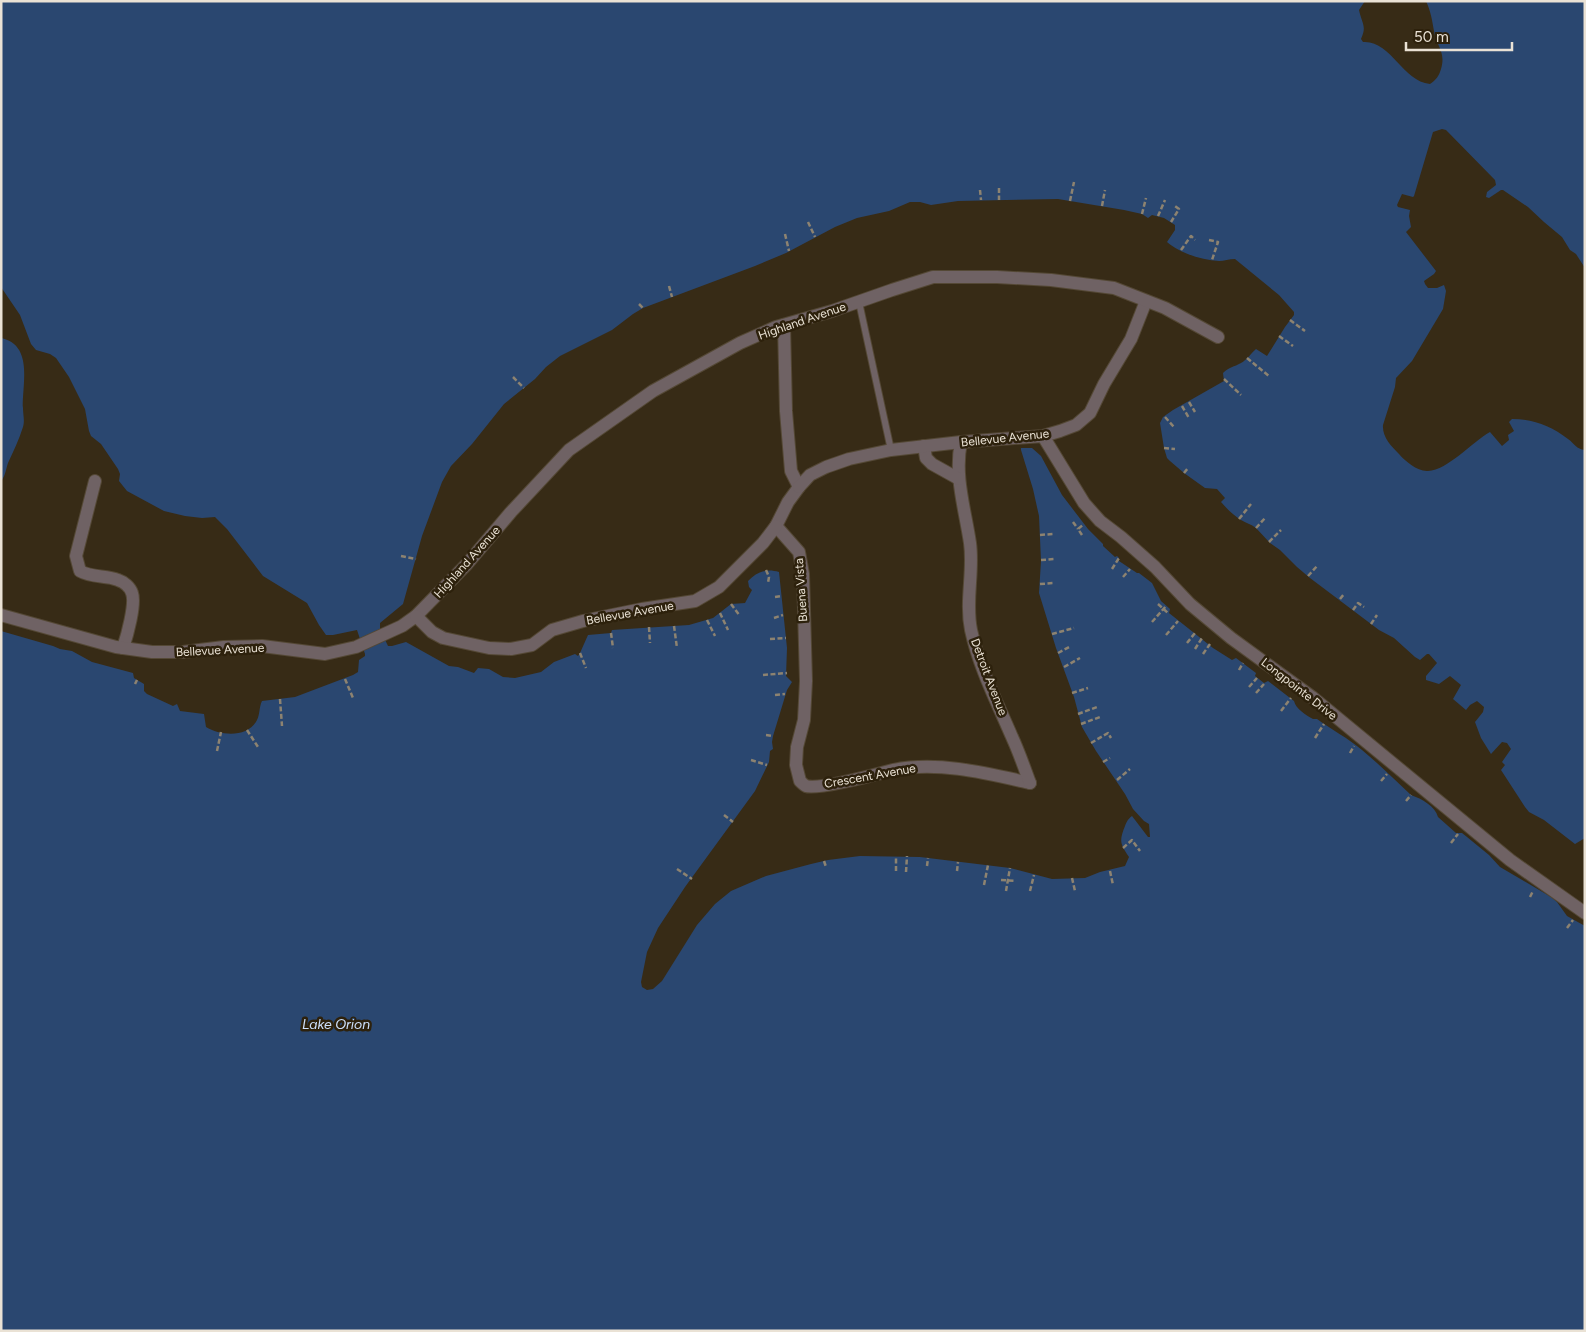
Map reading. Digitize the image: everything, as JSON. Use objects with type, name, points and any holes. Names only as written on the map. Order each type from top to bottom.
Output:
[{"type":"street","name":"Highland Avenue","points":[[416,616],[467,564],[511,512],[570,450],[653,391],[740,344],[784,325],[934,278],[959,276],[997,277],[1082,283],[1114,288],[1165,308],[1218,337]]},
{"type":"street","name":"Bellevue Avenue","points":[[799,487],[810,475],[848,459],[891,450],[924,446],[1043,436],[1060,432],[1076,425],[1090,413],[1104,384],[1131,338],[1146,300]]},
{"type":"street","points":[[776,526],[788,502],[799,487],[791,472],[786,411],[784,325]]},
{"type":"street","name":"Longpointe Drive","points":[[1043,436],[1084,503],[1100,520],[1155,568],[1190,604],[1231,638],[1312,697],[1510,860],[1585,913]]},
{"type":"street","name":"Detroit Avenue","points":[[962,442],[958,458],[959,479],[971,553],[971,578],[968,595],[971,629],[992,691],[1030,783]]},
{"type":"street","points":[[924,446],[926,458],[932,464],[959,479]]},
{"type":"street","points":[[95,481],[76,556],[80,571],[86,574],[119,580],[128,585],[132,592],[131,614],[124,648]]},
{"type":"street","name":"Bellevue Avenue","points":[[1,615],[124,648],[167,652],[262,646],[325,654],[356,647],[402,626],[416,616],[432,632],[443,638],[489,648],[511,649],[532,645],[552,630],[583,621],[642,609],[696,602],[719,587],[763,543],[776,526]]},
{"type":"street","name":"Buena Vista","points":[[776,526],[799,552],[803,574],[806,681],[804,720],[796,747],[796,766],[800,781]]},
{"type":"street","name":"Crescent Avenue","points":[[800,781],[806,786],[827,785],[905,768],[932,767],[950,768],[1030,783]]},
{"type":"lane","points":[[859,302],[891,450]]},
{"type":"path","points":[[1070,200],[1074,182]]},
{"type":"path","points":[[999,188],[999,200]]},
{"type":"path","points":[[980,190],[981,200]]},
{"type":"path","points":[[1102,206],[1105,190]]},
{"type":"path","points":[[1142,214],[1146,198]]},
{"type":"path","points":[[1158,216],[1165,200]]},
{"type":"path","points":[[1172,222],[1179,209],[1174,206]]},
{"type":"path","points":[[808,222],[815,237]]},
{"type":"path","points":[[785,234],[789,251]]},
{"type":"path","points":[[1181,250],[1191,236],[1195,240]]},
{"type":"path","points":[[1209,240],[1218,242],[1212,260]]},
{"type":"path","points":[[669,286],[672,297]]},
{"type":"path","points":[[640,304],[643,308]]},
{"type":"path","points":[[1290,320],[1305,331]]},
{"type":"path","points":[[1279,336],[1293,346]]},
{"type":"path","points":[[1247,358],[1269,376]]},
{"type":"path","points":[[513,377],[524,388]]},
{"type":"path","points":[[1224,379],[1241,395]]},
{"type":"path","points":[[1189,402],[1195,412]]},
{"type":"path","points":[[1182,406],[1189,418]]},
{"type":"path","points":[[1165,417],[1174,427]]},
{"type":"path","points":[[1164,448],[1175,449]]},
{"type":"path","points":[[1184,473],[1188,468]]},
{"type":"path","points":[[1239,519],[1251,504]]},
{"type":"path","points":[[1256,528],[1266,517]]},
{"type":"path","points":[[1073,522],[1082,535]]},
{"type":"path","points":[[1078,528],[1084,524]]},
{"type":"path","points":[[1269,542],[1281,530]]},
{"type":"path","points":[[1040,535],[1053,534]]},
{"type":"path","points":[[401,556],[416,559]]},
{"type":"path","points":[[1112,568],[1119,558]]},
{"type":"path","points":[[1041,560],[1056,560]]},
{"type":"path","points":[[1308,576],[1318,565]]},
{"type":"path","points":[[1123,577],[1130,569]]},
{"type":"path","points":[[766,570],[769,577],[768,583]]},
{"type":"path","points":[[1040,584],[1054,584]]},
{"type":"path","points":[[1340,599],[1344,594]]},
{"type":"path","points":[[775,597],[782,596]]},
{"type":"path","points":[[1353,610],[1358,603],[1364,607]]},
{"type":"path","points":[[731,604],[740,616]]},
{"type":"path","points":[[1158,604],[1165,607],[1169,614]]},
{"type":"path","points":[[1152,622],[1165,607]]},
{"type":"path","points":[[720,613],[728,630]]},
{"type":"path","points":[[774,618],[783,615]]},
{"type":"path","points":[[1371,624],[1377,615]]},
{"type":"path","points":[[707,620],[715,636]]},
{"type":"path","points":[[1166,635],[1178,621]]},
{"type":"path","points":[[674,626],[677,648]]},
{"type":"path","points":[[649,627],[650,643]]},
{"type":"path","points":[[1052,634],[1074,628]]},
{"type":"path","points":[[611,633],[613,648]]},
{"type":"path","points":[[1187,643],[1195,633]]},
{"type":"path","points":[[770,639],[786,638]]},
{"type":"path","points":[[1195,649],[1202,638]]},
{"type":"path","points":[[1203,654],[1210,644]]},
{"type":"path","points":[[1058,653],[1071,646]]},
{"type":"path","points":[[580,654],[586,668]]},
{"type":"path","points":[[1064,667],[1080,658]]},
{"type":"path","points":[[1239,670],[1243,663]]},
{"type":"path","points":[[763,675],[787,673]]},
{"type":"path","points":[[1249,686],[1257,678]]},
{"type":"path","points":[[344,679],[353,698]]},
{"type":"path","points":[[134,684],[137,680]]},
{"type":"path","points":[[1256,693],[1264,684]]},
{"type":"path","points":[[1072,693],[1088,688]]},
{"type":"path","points":[[776,695],[785,694]]},
{"type":"path","points":[[1281,711],[1291,698]]},
{"type":"path","points":[[280,699],[282,726]]},
{"type":"path","points":[[1078,714],[1097,707]]},
{"type":"path","points":[[1081,724],[1100,717]]},
{"type":"path","points":[[1315,738],[1324,724]]},
{"type":"path","points":[[247,730],[258,747]]},
{"type":"path","points":[[217,751],[221,732]]},
{"type":"path","points":[[1091,743],[1108,733],[1111,738]]},
{"type":"path","points":[[766,734],[773,736]]},
{"type":"path","points":[[1103,762],[1110,758]]},
{"type":"path","points":[[751,760],[768,765]]},
{"type":"path","points":[[1117,780],[1130,769]]},
{"type":"path","points":[[1381,781],[1388,773]]},
{"type":"path","points":[[1406,801],[1411,795]]},
{"type":"path","points":[[724,815],[733,822]]},
{"type":"path","points":[[1451,843],[1458,834]]},
{"type":"path","points":[[1123,848],[1132,840],[1140,852]]},
{"type":"path","points":[[896,856],[896,871]]},
{"type":"path","points":[[906,872],[907,856]]},
{"type":"path","points":[[927,866],[928,858]]},
{"type":"path","points":[[824,861],[826,868]]},
{"type":"path","points":[[957,872],[958,862]]},
{"type":"path","points":[[984,886],[988,865]]},
{"type":"path","points":[[1006,891],[1010,868]]},
{"type":"path","points":[[677,869],[692,879]]},
{"type":"path","points":[[1110,870],[1113,885]]},
{"type":"path","points":[[1030,891],[1034,875]]},
{"type":"path","points":[[1072,878],[1075,891]]},
{"type":"path","points":[[1001,880],[1016,881]]},
{"type":"path","points":[[1566,928],[1573,920]]},
{"type":"water","name":"Lake Orion","points":[[1,1],[1365,1],[1359,10],[1364,28],[1361,39],[1363,42],[1373,43],[1381,47],[1412,76],[1430,84],[1439,74],[1442,58],[1426,1],[1585,1],[1585,268],[1562,237],[1528,207],[1503,190],[1489,198],[1486,197],[1487,192],[1496,185],[1495,180],[1446,130],[1442,129],[1433,132],[1414,196],[1402,194],[1397,205],[1398,207],[1410,210],[1411,227],[1406,232],[1436,271],[1424,281],[1425,284],[1428,288],[1437,288],[1444,285],[1446,291],[1443,309],[1412,361],[1396,378],[1383,425],[1386,437],[1393,448],[1408,463],[1424,471],[1444,466],[1490,432],[1502,446],[1509,440],[1508,435],[1514,431],[1509,422],[1512,419],[1527,420],[1548,427],[1585,450],[1585,838],[1575,844],[1544,820],[1529,812],[1525,807],[1501,770],[1505,765],[1502,762],[1511,749],[1507,743],[1502,742],[1491,754],[1481,738],[1475,722],[1483,712],[1484,707],[1477,701],[1466,710],[1453,699],[1461,685],[1450,676],[1439,684],[1426,680],[1426,676],[1437,663],[1429,654],[1420,660],[1415,657],[1394,638],[1379,630],[1310,578],[1256,528],[1233,514],[1221,502],[1225,498],[1217,489],[1205,488],[1167,458],[1160,423],[1163,417],[1224,381],[1223,373],[1243,362],[1256,349],[1267,356],[1294,315],[1294,312],[1279,295],[1235,259],[1219,261],[1205,259],[1184,253],[1172,246],[1167,242],[1175,230],[1175,225],[1164,218],[1152,215],[1148,218],[1142,214],[1124,210],[1058,199],[958,201],[931,205],[910,202],[889,211],[857,218],[835,227],[786,253],[643,308],[612,330],[560,356],[546,367],[535,379],[504,404],[472,444],[451,466],[442,482],[422,536],[403,604],[380,623],[380,629],[388,646],[406,642],[449,666],[474,673],[478,668],[489,669],[503,677],[515,678],[541,672],[554,662],[575,654],[578,656],[588,635],[611,633],[612,630],[689,625],[713,618],[731,604],[745,603],[752,590],[749,587],[748,581],[755,575],[766,571],[779,572],[787,648],[786,676],[792,682],[787,690],[773,736],[773,749],[770,751],[769,762],[755,791],[685,887],[658,928],[647,952],[641,982],[642,987],[647,990],[653,989],[662,981],[697,925],[715,904],[731,891],[766,876],[811,864],[860,856],[920,857],[1010,868],[1052,879],[1085,878],[1125,866],[1129,857],[1122,845],[1121,839],[1126,824],[1132,816],[1148,837],[1150,837],[1149,824],[1133,809],[1082,727],[1074,697],[1056,648],[1039,593],[1041,561],[1039,516],[1021,450],[1021,448],[1032,448],[1041,456],[1062,495],[1088,529],[1103,546],[1115,557],[1119,558],[1119,561],[1152,583],[1161,601],[1170,609],[1169,613],[1213,648],[1232,660],[1236,658],[1256,673],[1255,676],[1264,683],[1268,681],[1294,701],[1304,714],[1317,719],[1357,746],[1411,795],[1431,806],[1438,817],[1456,833],[1462,833],[1489,855],[1500,867],[1551,897],[1567,916],[1585,926],[1585,1331],[1,1331],[1,631],[72,651],[92,662],[133,673],[134,678],[144,684],[144,691],[147,694],[173,706],[177,704],[180,711],[204,714],[206,727],[219,732],[234,734],[253,726],[258,718],[262,701],[295,697],[353,675],[358,672],[359,660],[365,654],[357,630],[326,635],[307,603],[263,576],[227,529],[215,517],[185,516],[164,511],[127,491],[119,481],[120,474],[118,469],[101,444],[91,436],[85,409],[69,377],[56,358],[36,350],[31,344],[20,315],[1,287]]},
{"type":"water","points":[[1,338],[11,342],[18,349],[22,357],[24,367],[24,425],[1,481]]}]
